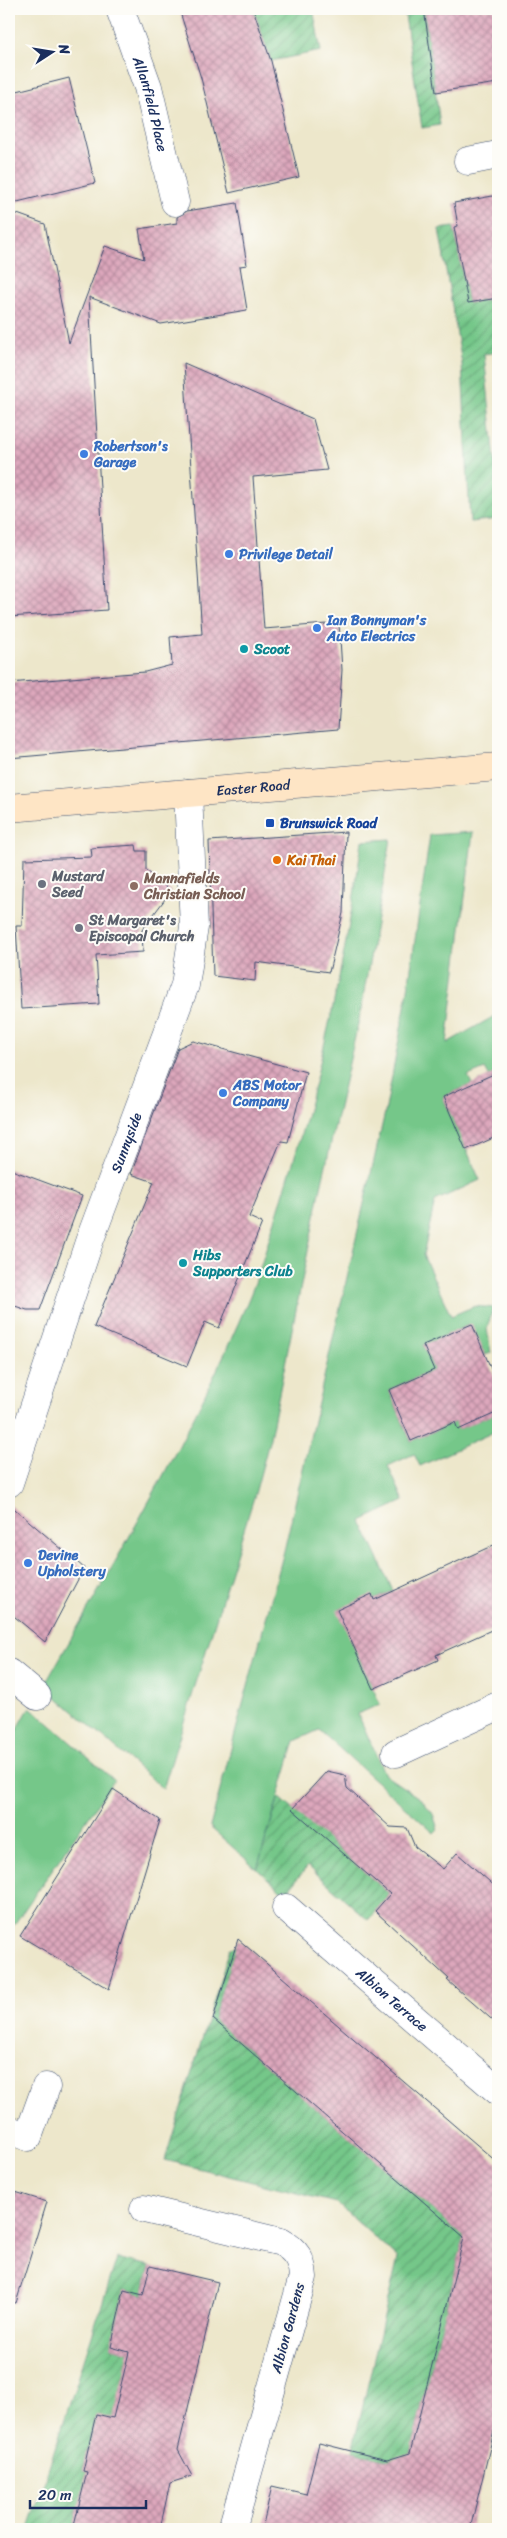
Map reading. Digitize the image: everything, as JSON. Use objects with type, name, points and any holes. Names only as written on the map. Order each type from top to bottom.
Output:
[{"type":"street","name":"Allanfield Place","points":[[120,9],[148,86],[175,202]]},
{"type":"street","points":[[468,161],[498,155]]},
{"type":"street","name":"Easter Road","points":[[9,808],[492,767]]},
{"type":"street","name":"Sunnyside","points":[[9,1483],[89,1242],[185,985],[194,927],[188,793]]},
{"type":"street","points":[[9,1674],[37,1696]]},
{"type":"street","points":[[396,1753],[498,1706]]},
{"type":"street","name":"Albion Terrace","points":[[286,1908],[498,2091]]},
{"type":"street","points":[[9,2130],[28,2137],[46,2087]]},
{"type":"street","name":"Albion Gardens","points":[[144,2209],[281,2242],[290,2246],[300,2260],[303,2278],[232,2529]]},
{"type":"green space","points":[[253,9],[313,9],[321,51],[271,61]]},
{"type":"green space","points":[[404,9],[424,9],[440,125],[422,128]]},
{"type":"green space","points":[[454,227],[468,303],[498,298],[498,352],[484,354],[498,489],[498,519],[470,522],[462,364],[439,229]]},
{"type":"green space","points":[[473,832],[447,1043],[498,1014],[498,1072],[489,1076],[485,1069],[468,1076],[472,1084],[443,1097],[480,1180],[435,1201],[423,1255],[451,1316],[475,1306],[493,1308],[487,1329],[491,1353],[485,1355],[471,1324],[423,1345],[434,1370],[389,1390],[411,1441],[455,1422],[459,1429],[498,1412],[498,1430],[420,1466],[414,1454],[388,1466],[404,1501],[361,1521],[393,1591],[374,1600],[372,1595],[338,1610],[380,1704],[358,1714],[385,1775],[422,1800],[433,1814],[438,1829],[434,1833],[319,1730],[295,1741],[257,1869],[210,1827],[284,1551],[386,1108],[407,996],[430,835]]},
{"type":"green space","points":[[391,839],[360,1015],[321,1187],[270,1438],[255,1494],[163,1789],[44,1686],[179,1447],[249,1298],[261,1266],[292,1165],[317,1074],[347,935],[362,841]]},
{"type":"green space","points":[[30,1707],[114,1780],[9,1932],[9,1744]]},
{"type":"green space","points":[[279,1797],[390,1894],[368,1920],[308,1866],[285,1894],[257,1869]]},
{"type":"green space","points":[[236,1947],[213,2019],[464,2237],[407,2465],[352,2451],[398,2258],[336,2203],[165,2160],[230,1948]]},
{"type":"green space","points":[[117,2258],[150,2266],[143,2295],[124,2290],[111,2347],[129,2352],[114,2419],[96,2415],[83,2471],[100,2475],[92,2511],[78,2508],[73,2529],[29,2529]]},
{"type":"building","points":[[179,9],[253,9],[271,61],[299,177],[229,193],[201,78]]},
{"type":"building","points":[[424,9],[498,9],[498,83],[436,92]]},
{"type":"building","points":[[69,78],[95,183],[9,204],[9,93]]},
{"type":"building","points":[[498,195],[498,298],[468,303],[454,227],[458,226],[454,203]]},
{"type":"building","points":[[237,203],[247,265],[240,266],[247,310],[161,324],[89,297],[107,610],[9,617],[9,211],[45,224],[69,343],[105,246],[144,259],[139,229],[177,223],[177,217],[187,211]]},
{"type":"building","points":[[184,363],[313,419],[327,470],[253,477],[264,629],[339,623],[342,670],[338,729],[9,758],[9,683],[145,672],[172,665],[170,637],[202,634]]},
{"type":"building","points":[[346,832],[343,913],[329,972],[256,962],[255,981],[213,976],[209,841]]},
{"type":"building","name":"St Margaret's Episcopal Church","points":[[136,845],[137,851],[146,851],[146,870],[171,891],[142,930],[143,952],[96,955],[99,1004],[21,1009],[16,926],[22,926],[24,859],[92,857],[91,848]]},
{"type":"building","name":"Hibs Supporters Club","points":[[193,1041],[306,1072],[288,1142],[281,1141],[249,1217],[262,1223],[219,1328],[205,1322],[187,1366],[94,1327],[154,1182],[131,1174],[178,1048]]},
{"type":"building","points":[[498,1072],[498,1136],[466,1150],[443,1097]]},
{"type":"building","points":[[9,1169],[82,1196],[40,1310],[27,1310],[9,1304]]},
{"type":"building","points":[[472,1324],[498,1385],[498,1412],[458,1430],[455,1422],[411,1441],[389,1390],[434,1370],[423,1345]]},
{"type":"building","points":[[9,1504],[84,1568],[45,1642],[9,1612]]},
{"type":"building","points":[[498,1543],[498,1627],[436,1655],[438,1660],[373,1689],[337,1610],[372,1594],[374,1600]]},
{"type":"building","points":[[327,1771],[345,1775],[347,1788],[390,1827],[407,1828],[415,1847],[443,1869],[457,1853],[498,1889],[498,2025],[447,1980],[449,1979],[375,1911],[390,1894],[292,1809]]},
{"type":"building","points":[[113,1789],[160,1820],[109,1989],[20,1936]]},
{"type":"building","points":[[238,1939],[498,2163],[498,2415],[470,2529],[262,2529],[272,2486],[306,2494],[319,2443],[387,2460],[410,2453],[464,2237],[213,2019]]},
{"type":"building","points":[[9,2190],[47,2202],[16,2303],[9,2302]]},
{"type":"building","points":[[150,2266],[218,2282],[178,2450],[192,2476],[170,2483],[160,2529],[73,2529],[87,2472],[83,2471],[96,2414],[113,2418],[129,2352],[111,2347],[124,2290],[143,2295]]},
{"type":"place","name":"Robertson's Garage","points":[[84,454]]},
{"type":"place","name":"Privilege Detail","points":[[229,554]]},
{"type":"place","name":"Ian Bonnyman's Auto Electrics","points":[[317,628]]},
{"type":"place","name":"Scoot","points":[[244,649]]},
{"type":"place","name":"Brunswick Road","points":[[270,823]]},
{"type":"place","name":"Kai Thai","points":[[277,860]]},
{"type":"place","name":"Mustard Seed","points":[[42,884]]},
{"type":"place","name":"Mannafields Christian School","points":[[134,886]]},
{"type":"place","name":"St Margaret's Episcopal Church","points":[[79,928]]},
{"type":"place","name":"ABS Motor Company","points":[[223,1093]]},
{"type":"place","name":"Hibs Supporters Club","points":[[183,1263]]},
{"type":"place","name":"Devine Upholstery","points":[[28,1563]]}]
